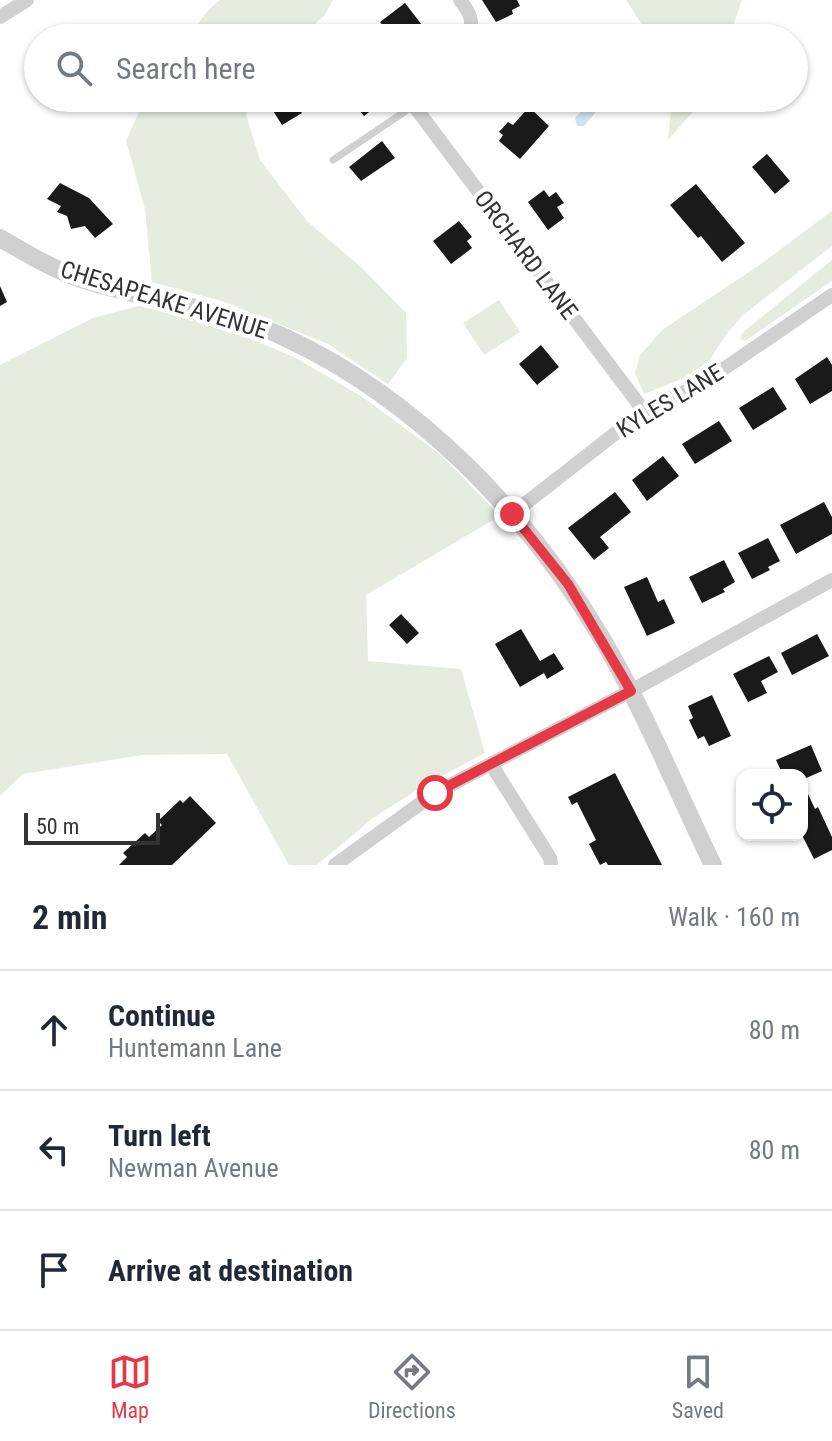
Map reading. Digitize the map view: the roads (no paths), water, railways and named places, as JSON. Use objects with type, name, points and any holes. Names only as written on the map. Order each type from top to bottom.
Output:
[{"type":"street","points":[[0,17],[27,0]]},
{"type":"street","points":[[460,0],[469,11],[471,24]]},
{"type":"street","name":"ORCHARD LANE","points":[[418,112],[644,411]]},
{"type":"street","name":"CHESAPEAKE AVENUE","points":[[0,238],[81,279],[180,302],[282,336],[306,348],[412,418],[452,452],[512,514],[568,584],[631,691],[713,865]]},
{"type":"street","name":"KYLES LANE","points":[[512,514],[644,411],[703,383],[832,295]]},
{"type":"street","points":[[335,865],[435,793],[631,691],[832,580]]},
{"type":"street","points":[[491,764],[550,858],[551,865]]},
{"type":"lane","points":[[333,160],[397,112]]},
{"type":"water","points":[[581,112],[595,112],[584,126],[577,126],[575,118]]}]
